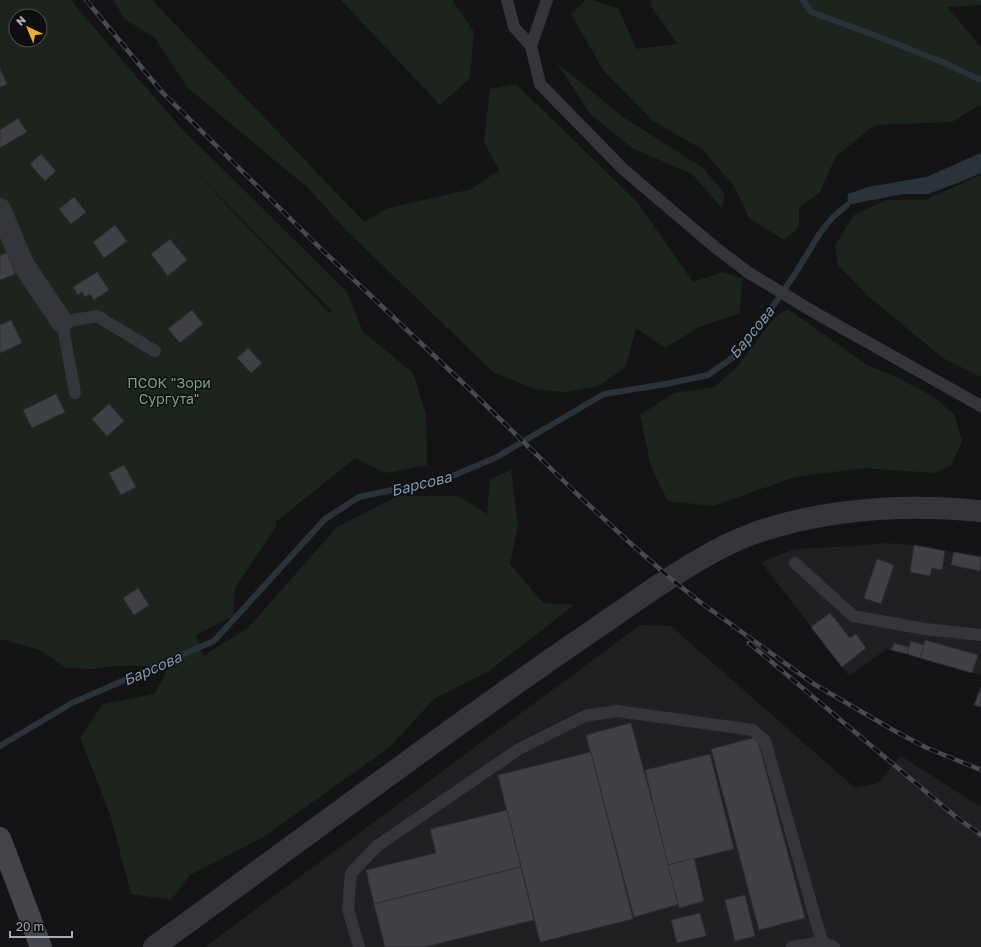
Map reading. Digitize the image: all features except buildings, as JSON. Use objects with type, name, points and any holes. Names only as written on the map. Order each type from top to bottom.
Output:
[{"type":"main road","points":[[0,838],[41,947]]},
{"type":"street","points":[[0,209],[23,264],[62,322]]},
{"type":"street","points":[[154,947],[517,683],[647,593],[710,553],[732,542],[775,527],[854,511],[900,508],[933,508],[981,511]]},
{"type":"lane","points":[[507,0],[514,27],[531,46],[540,84],[623,170],[716,248],[749,273],[812,311],[981,406]]},
{"type":"lane","points":[[531,46],[547,0]]},
{"type":"lane","points":[[75,393],[62,322],[97,316],[155,351]]},
{"type":"lane","points":[[795,563],[853,616],[925,629],[981,635]]},
{"type":"lane","points":[[359,947],[348,909],[351,873],[377,846],[518,749],[585,716],[617,711],[753,730],[765,741],[822,942]]},
{"type":"lane","points":[[792,947],[822,942],[834,947]]},
{"type":"shaded area","points":[[981,153],[981,173],[960,182],[928,194],[903,194],[847,205],[848,194],[868,187],[926,177]]},
{"type":"shaded area","points":[[885,543],[914,545],[981,557],[981,675],[887,649],[849,676],[761,562],[795,549]]},
{"type":"shaded area","points":[[640,625],[671,626],[855,788],[878,783],[901,756],[981,807],[981,947],[205,947]]},
{"type":"green space","name":"ПСОК \"Зори Сургута\"","points":[[0,0],[71,0],[181,128],[347,292],[363,332],[413,373],[426,414],[427,465],[386,473],[355,458],[276,522],[276,527],[235,588],[233,616],[196,635],[203,656],[248,628],[337,527],[398,496],[458,496],[487,514],[490,479],[511,470],[518,526],[510,564],[543,603],[574,605],[489,671],[434,699],[390,747],[262,838],[190,875],[171,900],[131,894],[110,814],[80,738],[103,704],[155,694],[169,666],[116,666],[92,669],[66,668],[40,650],[0,639]],"holes":[[[187,163],[332,311],[329,313]]]},
{"type":"green space","points":[[113,0],[152,0],[364,222],[388,208],[472,189],[499,170],[484,142],[490,89],[516,84],[638,203],[693,282],[723,272],[742,279],[740,313],[699,327],[665,348],[636,328],[626,367],[598,386],[565,392],[535,389],[493,372],[346,230],[308,188],[188,88],[155,38],[125,19]]},
{"type":"green space","points":[[341,0],[455,0],[453,1],[474,32],[470,78],[440,105]]},
{"type":"green space","points":[[586,0],[593,0],[619,9],[636,49],[677,44],[651,6],[651,0],[981,0],[981,5],[947,7],[981,47],[981,104],[952,122],[875,125],[836,156],[820,192],[799,208],[799,227],[784,240],[749,218],[734,186],[703,150],[652,120],[603,70],[571,14]]},
{"type":"green space","points":[[557,63],[623,117],[703,168],[725,194],[722,208],[692,174],[632,148],[590,114]]},
{"type":"green space","points":[[981,175],[981,377],[943,358],[868,296],[838,265],[835,246],[854,215],[886,200],[925,200]]},
{"type":"green space","points":[[788,309],[867,365],[894,376],[934,397],[955,415],[962,442],[951,466],[934,473],[865,468],[795,477],[713,506],[668,501],[651,467],[640,415],[674,393],[714,387],[736,368],[775,317]]},
{"type":"waterway","points":[[803,0],[811,12],[940,61],[981,80]]},
{"type":"waterway","name":"Барсова","points":[[0,746],[72,703],[214,641],[325,519],[359,497],[445,479],[495,458],[604,394],[666,384],[708,375],[735,356],[771,309],[795,274],[820,233],[832,218],[847,205]]},
{"type":"railway","points":[[86,0],[162,92],[317,245],[462,382],[577,494],[670,578],[700,602],[814,684],[927,748],[981,770]]},
{"type":"railway","points":[[749,643],[956,817],[981,835]]}]
